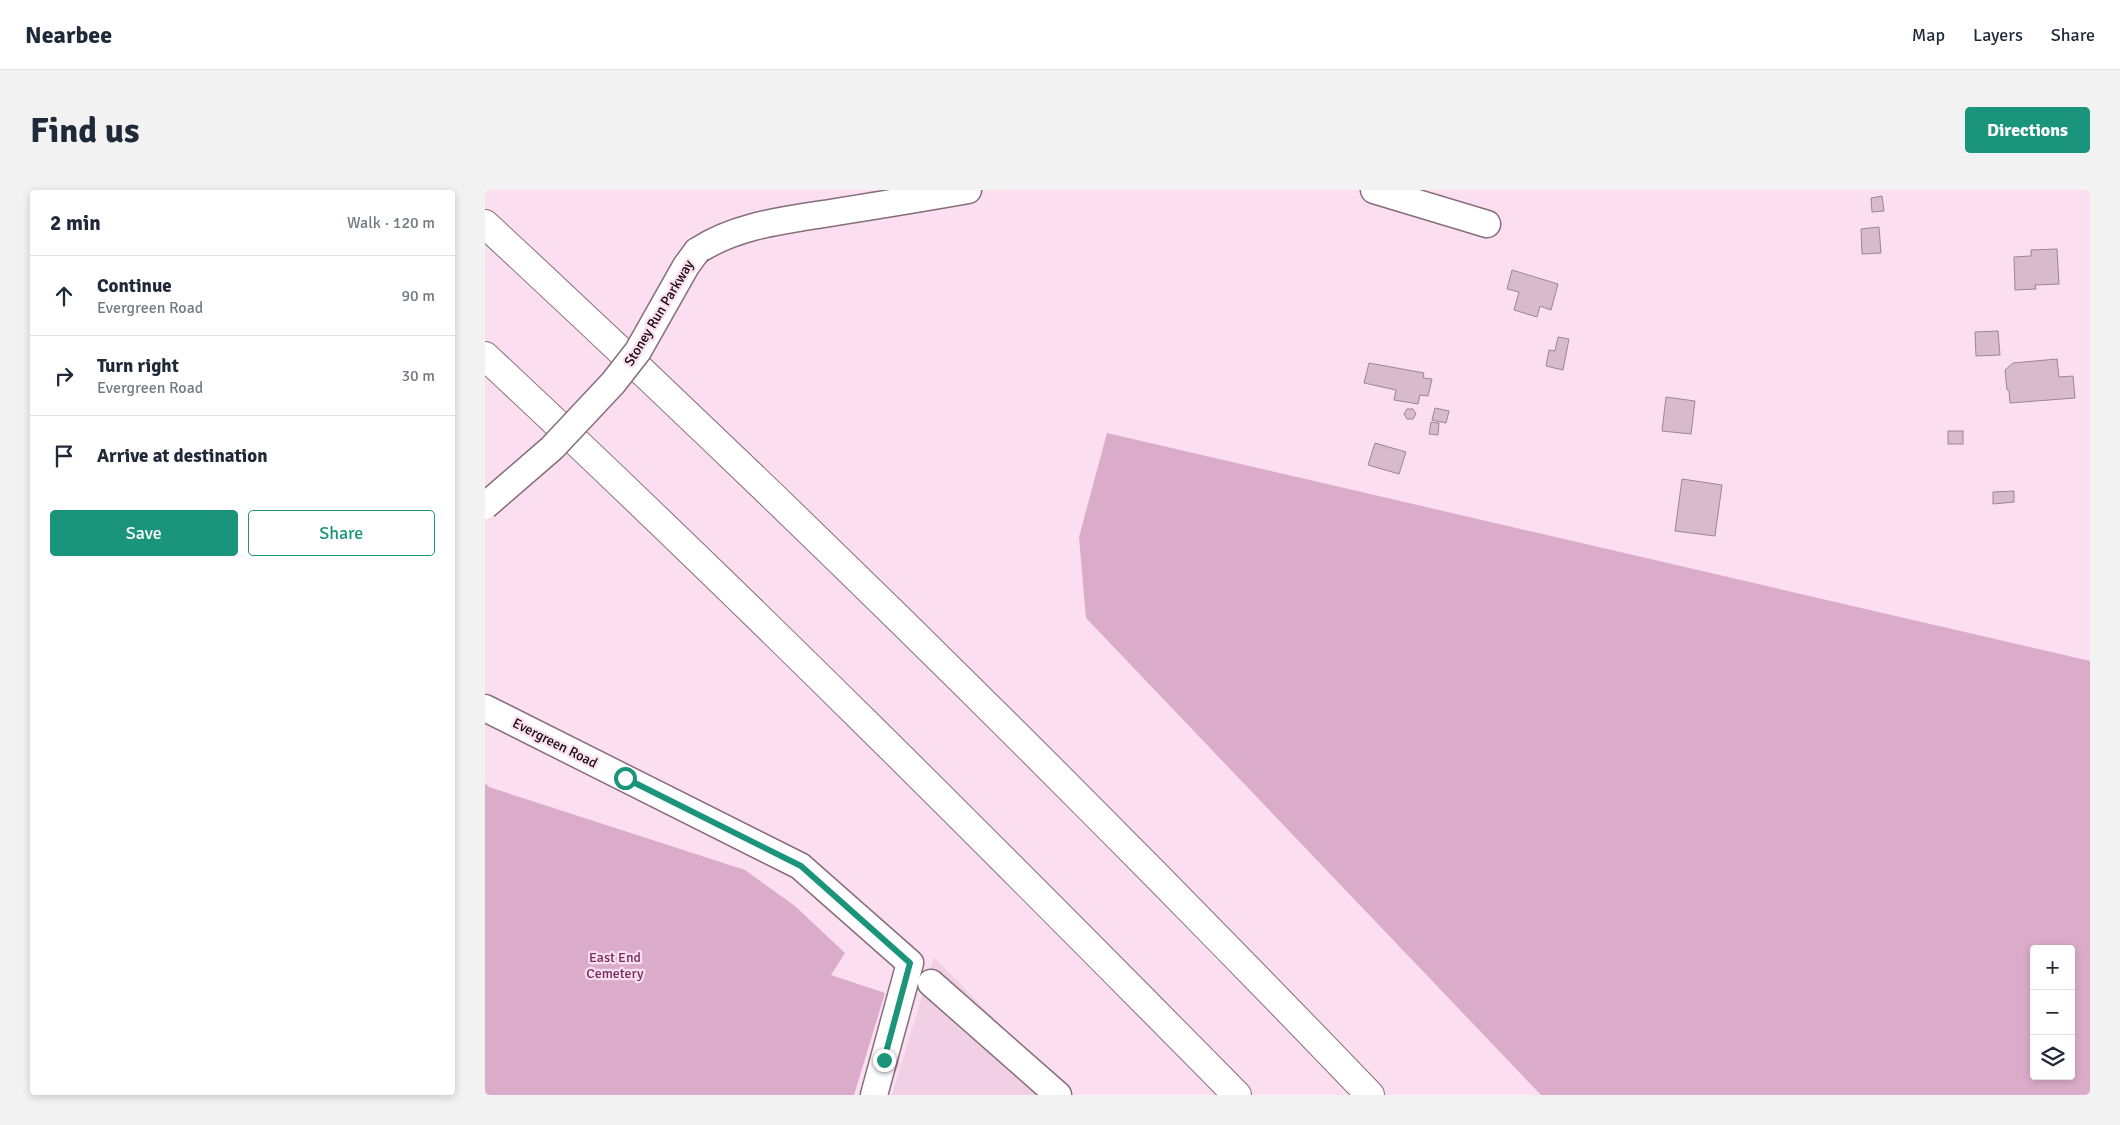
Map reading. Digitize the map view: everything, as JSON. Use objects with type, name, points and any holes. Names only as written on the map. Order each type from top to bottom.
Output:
[{"type":"highway","points":[[485,224],[591,322],[962,682],[1371,1095]]},
{"type":"highway","points":[[485,356],[772,631],[995,851],[1237,1095]]},
{"type":"street","name":"Stoney Run Parkway","points":[[485,506],[552,448],[613,383],[638,351],[686,266],[697,251],[729,233],[745,229],[793,219],[967,190]]},
{"type":"street","points":[[1374,190],[1487,224]]},
{"type":"street","name":"Evergreen Road","points":[[485,708],[801,866],[910,963],[874,1095]]},
{"type":"street","points":[[931,983],[1058,1095]]},
{"type":"shaded area","points":[[934,957],[1068,1095],[892,1095]]},
{"type":"green space","points":[[1107,433],[2090,661],[2090,1095],[1541,1095],[1086,618],[1079,537]]},
{"type":"green space","name":"East End Cemetery","points":[[485,783],[489,787],[745,870],[795,906],[845,953],[831,975],[885,993],[854,1095],[485,1095]]},
{"type":"building","points":[[1882,196],[1884,211],[1872,212],[1871,198]]},
{"type":"building","points":[[1879,227],[1881,253],[1862,254],[1861,229]]},
{"type":"building","points":[[2057,249],[2059,284],[2035,285],[2036,289],[2015,290],[2014,257],[2031,256],[2031,250]]},
{"type":"building","points":[[1512,270],[1558,284],[1551,310],[1540,306],[1537,317],[1514,310],[1519,292],[1507,289]]},
{"type":"building","points":[[1998,331],[2000,355],[1976,356],[1975,332]]},
{"type":"building","points":[[1558,337],[1569,339],[1563,370],[1546,366],[1549,350],[1555,351]]},
{"type":"building","points":[[2057,359],[2059,377],[2073,376],[2075,398],[2010,403],[2005,370],[2013,363]]},
{"type":"building","points":[[1369,363],[1424,373],[1423,378],[1432,379],[1428,396],[1420,395],[1418,404],[1394,400],[1396,390],[1364,383]]},
{"type":"building","points":[[1666,397],[1695,401],[1691,434],[1662,431]]},
{"type":"building","points":[[1435,408],[1449,411],[1446,423],[1432,420]]},
{"type":"building","points":[[1407,409],[1413,409],[1416,414],[1413,419],[1407,419],[1404,414]]},
{"type":"building","points":[[1431,422],[1439,423],[1438,435],[1429,434]]},
{"type":"building","points":[[1948,431],[1963,431],[1963,444],[1948,444]]},
{"type":"building","points":[[1375,443],[1406,452],[1399,474],[1368,465]]},
{"type":"building","points":[[1682,479],[1722,485],[1715,536],[1675,531]]},
{"type":"building","points":[[2014,491],[2014,502],[1993,504],[1993,492]]},
{"type":"route","points":[[625,778],[801,866],[910,963],[884,1060]]}]
